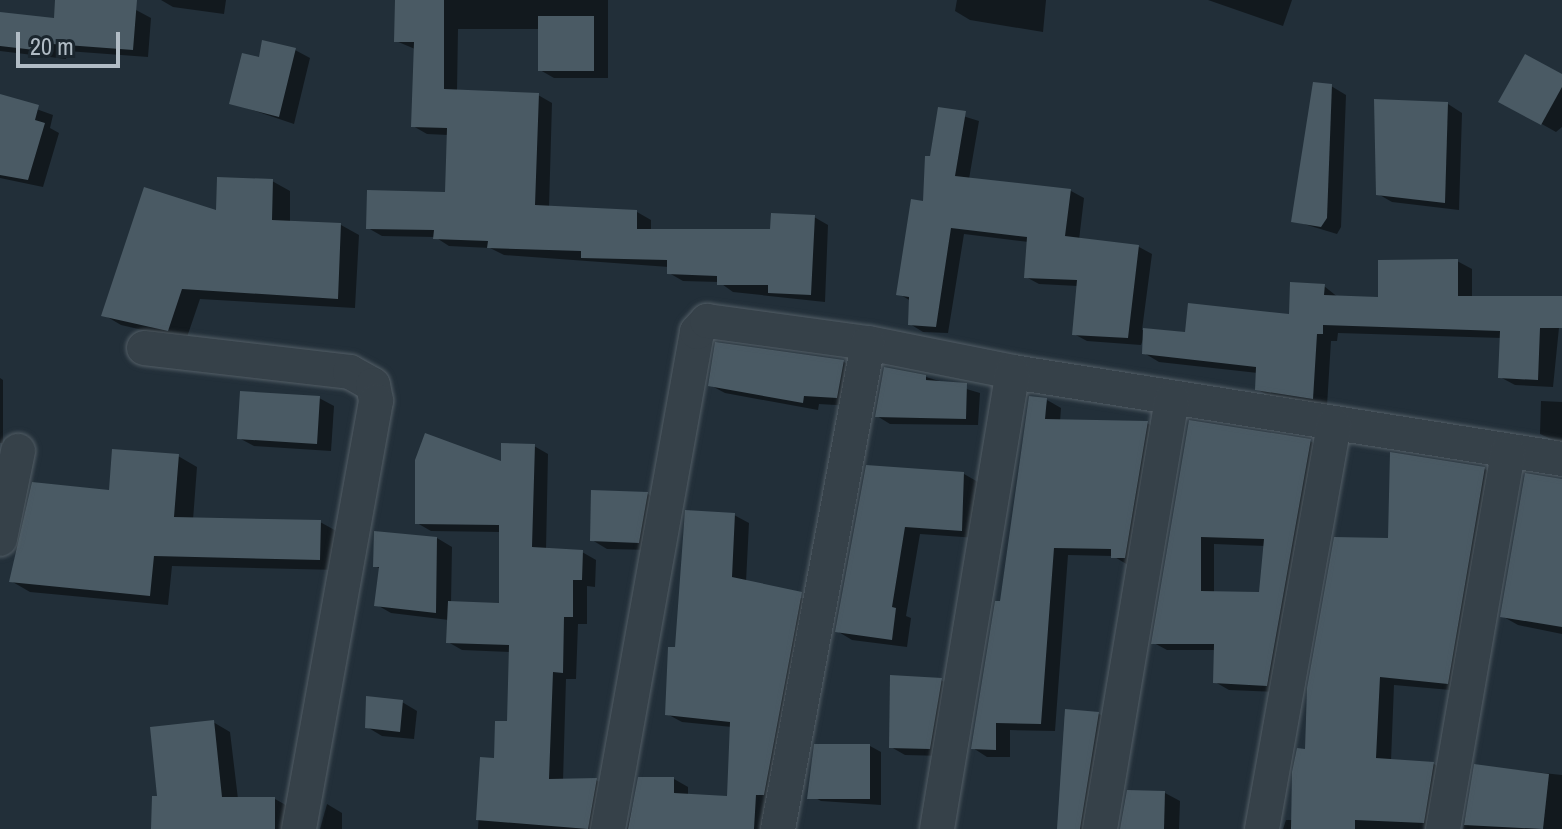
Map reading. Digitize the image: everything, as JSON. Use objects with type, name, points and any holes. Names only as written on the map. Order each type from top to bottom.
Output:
[{"type":"street","points":[[608,829],[697,332],[707,321],[868,343],[1172,399],[1562,459]]},
{"type":"street","points":[[778,829],[868,343]]},
{"type":"street","points":[[144,348],[350,372],[373,385],[376,401],[299,829]]},
{"type":"street","points":[[937,829],[1013,372]]},
{"type":"street","points":[[1100,829],[1172,399]]},
{"type":"street","points":[[1262,829],[1334,424]]},
{"type":"street","points":[[0,539],[18,451]]},
{"type":"street","points":[[1443,829],[1508,453]]},
{"type":"building","points":[[55,0],[137,0],[133,50],[53,44],[52,52],[0,46],[0,12],[54,18]]},
{"type":"building","points":[[395,0],[444,0],[444,89],[539,93],[535,205],[637,210],[637,229],[770,229],[771,213],[815,215],[811,295],[768,293],[768,285],[717,285],[717,276],[667,274],[667,260],[581,258],[581,251],[487,248],[488,241],[433,239],[434,230],[366,229],[367,190],[445,192],[447,128],[411,127],[414,42],[394,42]]},
{"type":"building","points":[[538,16],[594,16],[594,71],[538,71]]},
{"type":"building","points":[[262,40],[296,48],[279,117],[229,104],[242,53],[259,57]]},
{"type":"building","points":[[1525,54],[1562,74],[1562,87],[1541,125],[1498,102]]},
{"type":"building","points":[[1313,82],[1332,84],[1327,218],[1321,227],[1291,222]]},
{"type":"building","points":[[0,94],[39,105],[35,120],[45,123],[28,180],[0,175]]},
{"type":"building","points":[[1374,99],[1448,102],[1445,203],[1376,195]]},
{"type":"building","points":[[938,107],[966,111],[955,176],[1071,189],[1065,236],[1139,245],[1128,338],[1072,335],[1077,280],[1024,278],[1027,237],[951,228],[936,327],[908,325],[909,297],[896,295],[911,199],[923,201],[925,156],[930,156]]},
{"type":"building","points":[[217,177],[273,179],[272,220],[341,223],[338,299],[182,289],[168,331],[101,316],[144,187],[216,210]]},
{"type":"building","points":[[1458,259],[1458,296],[1562,296],[1562,328],[1540,328],[1538,380],[1498,378],[1500,331],[1323,325],[1323,334],[1317,334],[1313,399],[1255,390],[1256,367],[1142,354],[1143,328],[1185,332],[1188,303],[1289,314],[1290,282],[1325,284],[1324,295],[1378,297],[1378,260]]},
{"type":"building","points":[[715,342],[844,360],[837,398],[804,396],[803,403],[708,386]]},
{"type":"building","points":[[884,367],[926,375],[926,380],[967,383],[966,419],[875,417]]},
{"type":"building","points":[[240,391],[320,396],[317,444],[237,439]]},
{"type":"building","points":[[1029,396],[1047,398],[1045,419],[1148,421],[1125,558],[1111,558],[1111,549],[1054,548],[1041,724],[996,723],[996,750],[971,749],[995,601],[1000,601]]},
{"type":"building","points":[[1189,420],[1311,439],[1267,686],[1213,683],[1214,644],[1151,644]],"holes":[[[1201,537],[1264,539],[1259,592],[1201,591]]]},
{"type":"building","points":[[425,433],[501,461],[501,443],[535,444],[532,547],[583,550],[582,580],[573,580],[573,617],[564,617],[563,673],[553,672],[549,779],[597,778],[588,829],[476,820],[480,757],[494,758],[495,721],[507,721],[509,645],[446,643],[448,601],[499,603],[499,525],[415,524],[415,460]]},
{"type":"building","points":[[112,449],[179,454],[174,517],[321,520],[320,560],[154,556],[150,596],[9,582],[32,482],[109,490]]},
{"type":"building","points":[[1390,452],[1485,467],[1448,684],[1380,677],[1376,758],[1434,762],[1424,823],[1355,820],[1355,829],[1291,829],[1292,772],[1297,748],[1305,749],[1307,688],[1334,537],[1388,538]]},
{"type":"building","points":[[866,465],[964,472],[962,531],[905,527],[892,607],[896,608],[892,640],[835,632]]},
{"type":"building","points":[[1525,473],[1562,479],[1562,627],[1500,617]]},
{"type":"building","points":[[591,490],[648,492],[639,543],[590,541]]},
{"type":"building","points":[[685,510],[735,513],[732,577],[802,592],[764,795],[756,795],[754,829],[628,829],[638,777],[674,777],[674,793],[727,796],[730,722],[665,715],[668,647],[675,647]]},
{"type":"building","points":[[374,531],[437,537],[436,613],[374,606],[379,567],[373,567]]},
{"type":"building","points":[[890,675],[942,678],[930,749],[889,748]]},
{"type":"building","points":[[366,696],[403,700],[400,732],[365,728]]},
{"type":"building","points":[[1065,709],[1099,712],[1080,829],[1057,829]]},
{"type":"building","points":[[214,720],[222,797],[275,797],[275,829],[151,829],[152,796],[157,796],[150,727]]},
{"type":"building","points":[[814,744],[870,744],[870,799],[807,799]]},
{"type":"building","points":[[1474,764],[1549,774],[1543,829],[1464,825]]},
{"type":"building","points":[[1127,790],[1165,791],[1164,829],[1120,829]]}]
